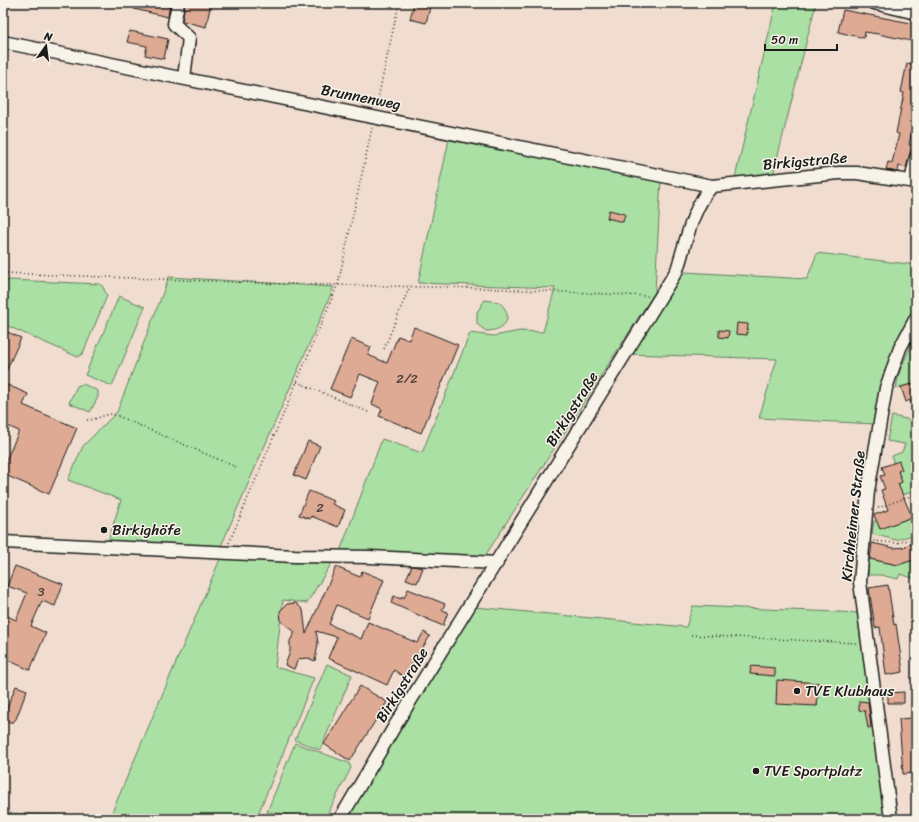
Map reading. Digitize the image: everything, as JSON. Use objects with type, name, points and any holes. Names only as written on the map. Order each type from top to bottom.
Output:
[{"type":"street","points":[[178,3],[174,24],[189,38],[184,78]]},
{"type":"street","points":[[874,3],[916,13]]},
{"type":"street","name":"Brunnenweg","points":[[3,42],[374,116],[712,186]]},
{"type":"street","points":[[913,181],[916,158]]},
{"type":"street","name":"Birkigstraße","points":[[340,819],[396,724],[677,270],[692,221],[704,195],[712,186],[840,173],[858,173],[913,181]]},
{"type":"street","name":"Kirchheimer Straße","points":[[891,819],[860,582],[868,491],[886,388],[900,348],[916,318]]},
{"type":"street","points":[[3,542],[295,556],[370,557],[497,563]]},
{"type":"path","points":[[225,552],[338,284],[399,3]]},
{"type":"path","points":[[3,274],[278,284],[410,286],[660,297]]},
{"type":"path","points":[[384,349],[410,286]]},
{"type":"path","points":[[297,382],[368,412]]},
{"type":"path","points":[[87,420],[96,420],[108,414],[113,414],[236,467]]},
{"type":"path","points":[[867,512],[916,494]]},
{"type":"path","points":[[864,540],[897,543],[916,538]]},
{"type":"path","points":[[691,635],[867,643]]},
{"type":"green space","points":[[776,3],[816,3],[773,175],[735,178]]},
{"type":"green space","points":[[450,135],[661,178],[655,292],[483,559],[339,554],[382,439],[422,453],[470,333],[494,336],[520,331],[543,332],[555,288],[418,283]]},
{"type":"green space","points":[[817,253],[916,265],[916,308],[875,424],[759,418],[777,359],[629,354],[668,293],[684,272],[807,279]]},
{"type":"green space","points":[[169,277],[334,287],[221,546],[108,541],[121,500],[68,480],[83,446],[117,412]]},
{"type":"green space","points":[[9,280],[100,284],[107,296],[83,353],[78,357],[3,324],[3,284]]},
{"type":"green space","points":[[119,296],[145,307],[112,386],[85,375]]},
{"type":"green space","points":[[485,300],[499,302],[504,307],[507,312],[507,317],[503,326],[486,331],[477,324],[477,312]]},
{"type":"green space","points":[[916,334],[916,383],[896,388],[899,373]]},
{"type":"green space","points":[[83,384],[98,391],[98,397],[90,412],[69,403],[77,386]]},
{"type":"green space","points":[[892,416],[916,421],[916,491],[902,495],[898,484],[902,482],[898,471],[902,470],[893,463],[892,456],[902,452],[905,444],[887,441]]},
{"type":"green space","points":[[912,517],[913,522],[916,522],[916,534],[896,540],[872,534],[874,521],[877,521],[880,529]]},
{"type":"green space","points":[[221,557],[333,561],[307,603],[283,600],[275,667],[314,678],[256,819],[3,819],[3,813],[110,817]]},
{"type":"green space","points":[[869,559],[898,565],[916,559],[916,579],[900,574],[898,579],[881,575],[868,575]]},
{"type":"green space","points":[[693,606],[861,613],[885,819],[346,819],[344,817],[475,607],[686,627]]},
{"type":"green space","points":[[327,664],[352,675],[320,750],[295,740]]},
{"type":"green space","points":[[295,743],[349,763],[351,768],[327,815],[316,818],[267,812]]},
{"type":"building","points":[[135,3],[170,3],[168,17],[134,9]]},
{"type":"building","points":[[185,3],[211,3],[206,27],[182,21]]},
{"type":"building","points":[[414,3],[428,4],[430,7],[426,23],[410,19]]},
{"type":"building","points":[[843,10],[916,24],[916,42],[865,32],[864,38],[838,32]]},
{"type":"building","points":[[130,31],[168,39],[164,59],[145,55],[147,46],[127,42]]},
{"type":"building","points":[[907,63],[916,65],[916,111],[909,145],[912,145],[906,168],[899,166],[898,172],[886,170],[888,162],[892,163],[899,134],[896,133],[904,93],[901,92]]},
{"type":"building","points":[[609,210],[625,214],[623,222],[607,218]]},
{"type":"building","points":[[737,323],[748,324],[747,335],[736,334]]},
{"type":"building","points":[[414,327],[458,345],[421,433],[379,416],[382,409],[372,404],[380,382],[360,374],[350,397],[330,389],[351,339],[371,347],[368,355],[387,363],[398,336],[409,340]]},
{"type":"building","points":[[3,330],[21,338],[3,378]]},
{"type":"building","points":[[719,330],[729,331],[728,338],[719,337]]},
{"type":"building","points":[[3,383],[28,394],[23,405],[77,428],[49,494],[3,474],[3,467],[19,431],[3,424]]},
{"type":"building","points":[[916,383],[915,415],[910,400],[906,402],[901,387]]},
{"type":"building","points":[[308,441],[320,446],[306,480],[294,475]]},
{"type":"building","points":[[899,461],[902,470],[898,471],[902,482],[898,484],[912,517],[880,529],[874,515],[888,510],[881,490],[885,489],[880,476],[885,475],[882,467]]},
{"type":"building","points":[[309,491],[334,501],[332,504],[345,510],[338,527],[311,516],[310,519],[299,515]]},
{"type":"building","points":[[916,542],[916,559],[898,565],[870,559],[872,543],[894,548],[906,547],[905,546]]},
{"type":"building","points":[[15,566],[63,584],[55,606],[42,601],[31,626],[46,633],[30,670],[3,658],[3,614],[16,620],[27,593],[7,586]]},
{"type":"building","points":[[412,566],[423,568],[417,583],[406,579]]},
{"type":"building","points":[[336,567],[360,577],[362,571],[384,580],[368,618],[337,605],[329,624],[361,639],[368,622],[417,643],[424,632],[430,636],[404,677],[394,670],[387,685],[328,658],[337,637],[316,631],[318,643],[315,661],[308,658],[298,659],[294,669],[285,665],[290,652],[290,641],[295,632],[281,621],[280,611],[287,604],[296,603],[303,610],[306,634]]},
{"type":"building","points":[[888,585],[894,625],[896,624],[903,672],[886,675],[880,627],[875,628],[869,588]]},
{"type":"building","points":[[408,589],[445,604],[442,610],[448,612],[443,626],[391,603],[394,596],[401,599],[402,596],[404,598]]},
{"type":"building","points":[[751,666],[775,668],[775,676],[750,674]]},
{"type":"building","name":"TVE Klubhaus","points":[[777,680],[819,683],[817,706],[776,704]]},
{"type":"building","points":[[16,686],[27,690],[16,719],[13,722],[9,722],[4,719],[4,715]]},
{"type":"building","points":[[360,686],[387,702],[350,761],[324,744]]},
{"type":"building","points":[[904,692],[904,703],[888,703],[888,693]]},
{"type":"building","points":[[859,701],[868,702],[871,727],[868,728],[865,711],[859,710]]},
{"type":"building","points":[[913,718],[916,773],[903,774],[899,719]]},
{"type":"place","name":"Birkighöfe","points":[[104,530]]},
{"type":"place","name":"TVE Klubhaus","points":[[797,691]]},
{"type":"place","name":"TVE Sportplatz","points":[[756,771]]}]
